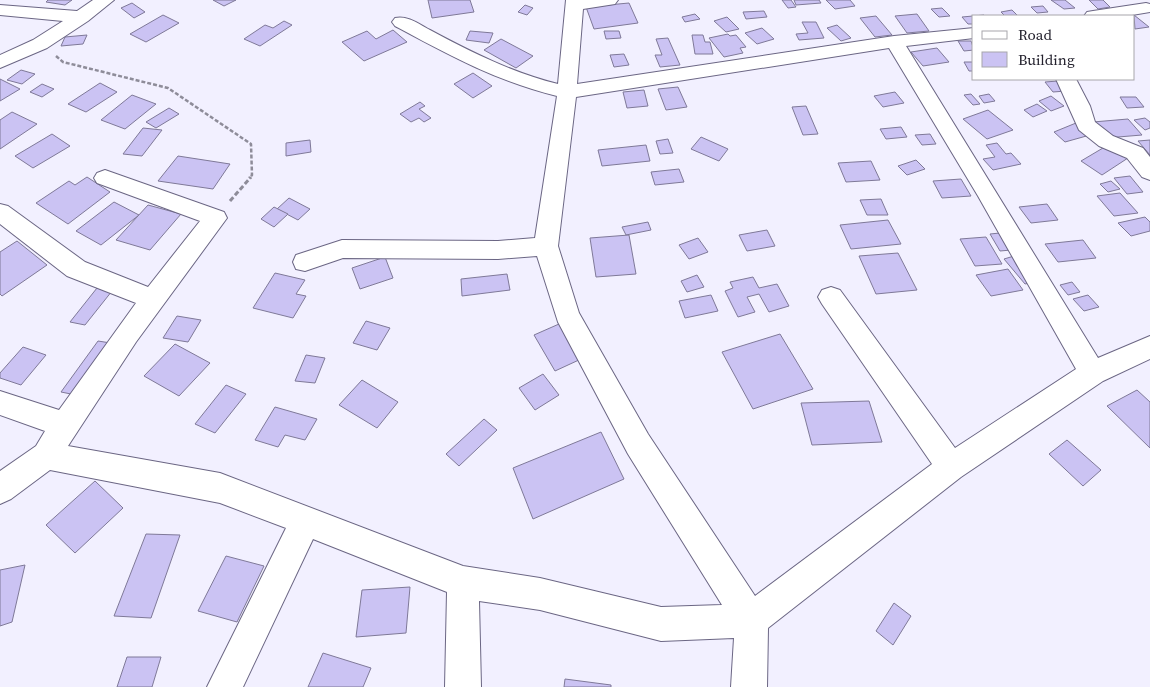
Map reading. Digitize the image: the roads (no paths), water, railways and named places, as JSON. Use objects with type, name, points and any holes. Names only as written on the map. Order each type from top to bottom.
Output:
[{"type":"street","points":[[0,62],[40,44],[105,0]]},
{"type":"street","points":[[609,0],[574,2],[567,92],[546,246],[567,315],[638,444],[751,620],[749,687]]},
{"type":"street","points":[[1098,15],[1144,6]]},
{"type":"street","points":[[0,10],[82,16]]},
{"type":"street","points":[[401,22],[466,57],[528,83],[567,92],[894,42],[972,33]]},
{"type":"street","points":[[894,42],[986,191],[1093,373]]},
{"type":"street","points":[[1067,80],[1080,106],[1086,125],[1106,141],[1135,153],[1150,172]]},
{"type":"street","points":[[0,489],[46,456],[65,425],[152,299],[216,218],[105,178]]},
{"type":"street","points":[[0,212],[76,269],[152,299]]},
{"type":"street","points":[[306,262],[342,250],[498,250],[546,246]]},
{"type":"street","points":[[831,297],[951,467]]},
{"type":"street","points":[[46,456],[220,488],[463,582],[540,594],[661,624],[751,620],[951,467],[1093,373],[1150,347]]},
{"type":"street","points":[[0,403],[65,425]]},
{"type":"street","points":[[225,687],[306,521]]},
{"type":"street","points":[[463,582],[463,687]]}]
